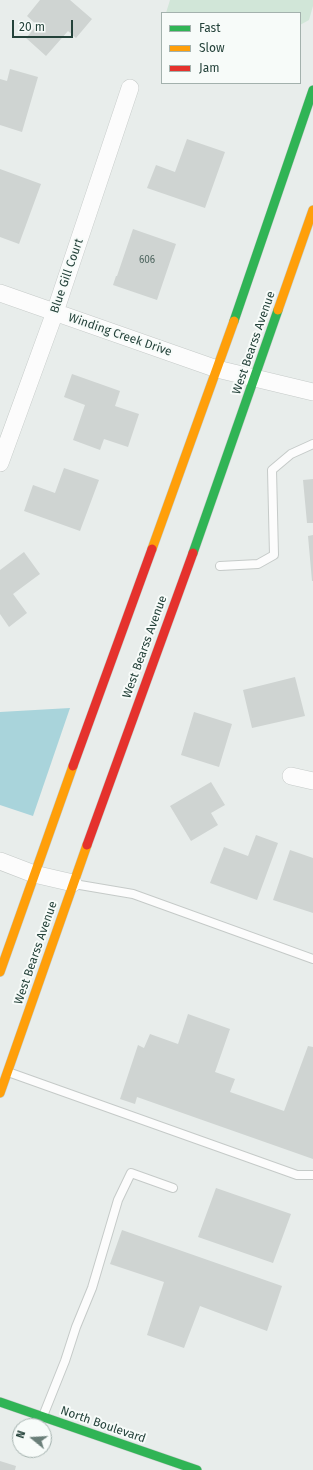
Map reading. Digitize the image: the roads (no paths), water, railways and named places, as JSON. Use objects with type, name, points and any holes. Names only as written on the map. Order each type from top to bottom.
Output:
[{"type":"main road","points":[[0,972],[217,369],[313,90]]},
{"type":"main road","name":"West Bearss Avenue","points":[[0,1093],[73,883],[255,378],[313,210]]},
{"type":"main road","name":"North Boulevard","points":[[0,1402],[197,1470]]},
{"type":"street","name":"Blue Gill Court","points":[[0,463],[55,312],[130,88]]},
{"type":"street","name":"Winding Creek Drive","points":[[0,293],[217,369],[313,392]]},
{"type":"street","points":[[291,776],[313,781]]},
{"type":"street","points":[[0,861],[34,874],[73,883]]},
{"type":"lane","points":[[220,566],[258,564],[274,555],[272,470],[291,454],[313,444]]},
{"type":"lane","points":[[73,883],[133,894],[313,959]]},
{"type":"lane","points":[[7,1072],[297,1175],[313,1175]]},
{"type":"lane","points":[[42,1417],[65,1361],[76,1327],[92,1288],[118,1200],[131,1172],[173,1188]]},
{"type":"water","points":[[70,708],[33,816],[0,805],[0,712]]}]
